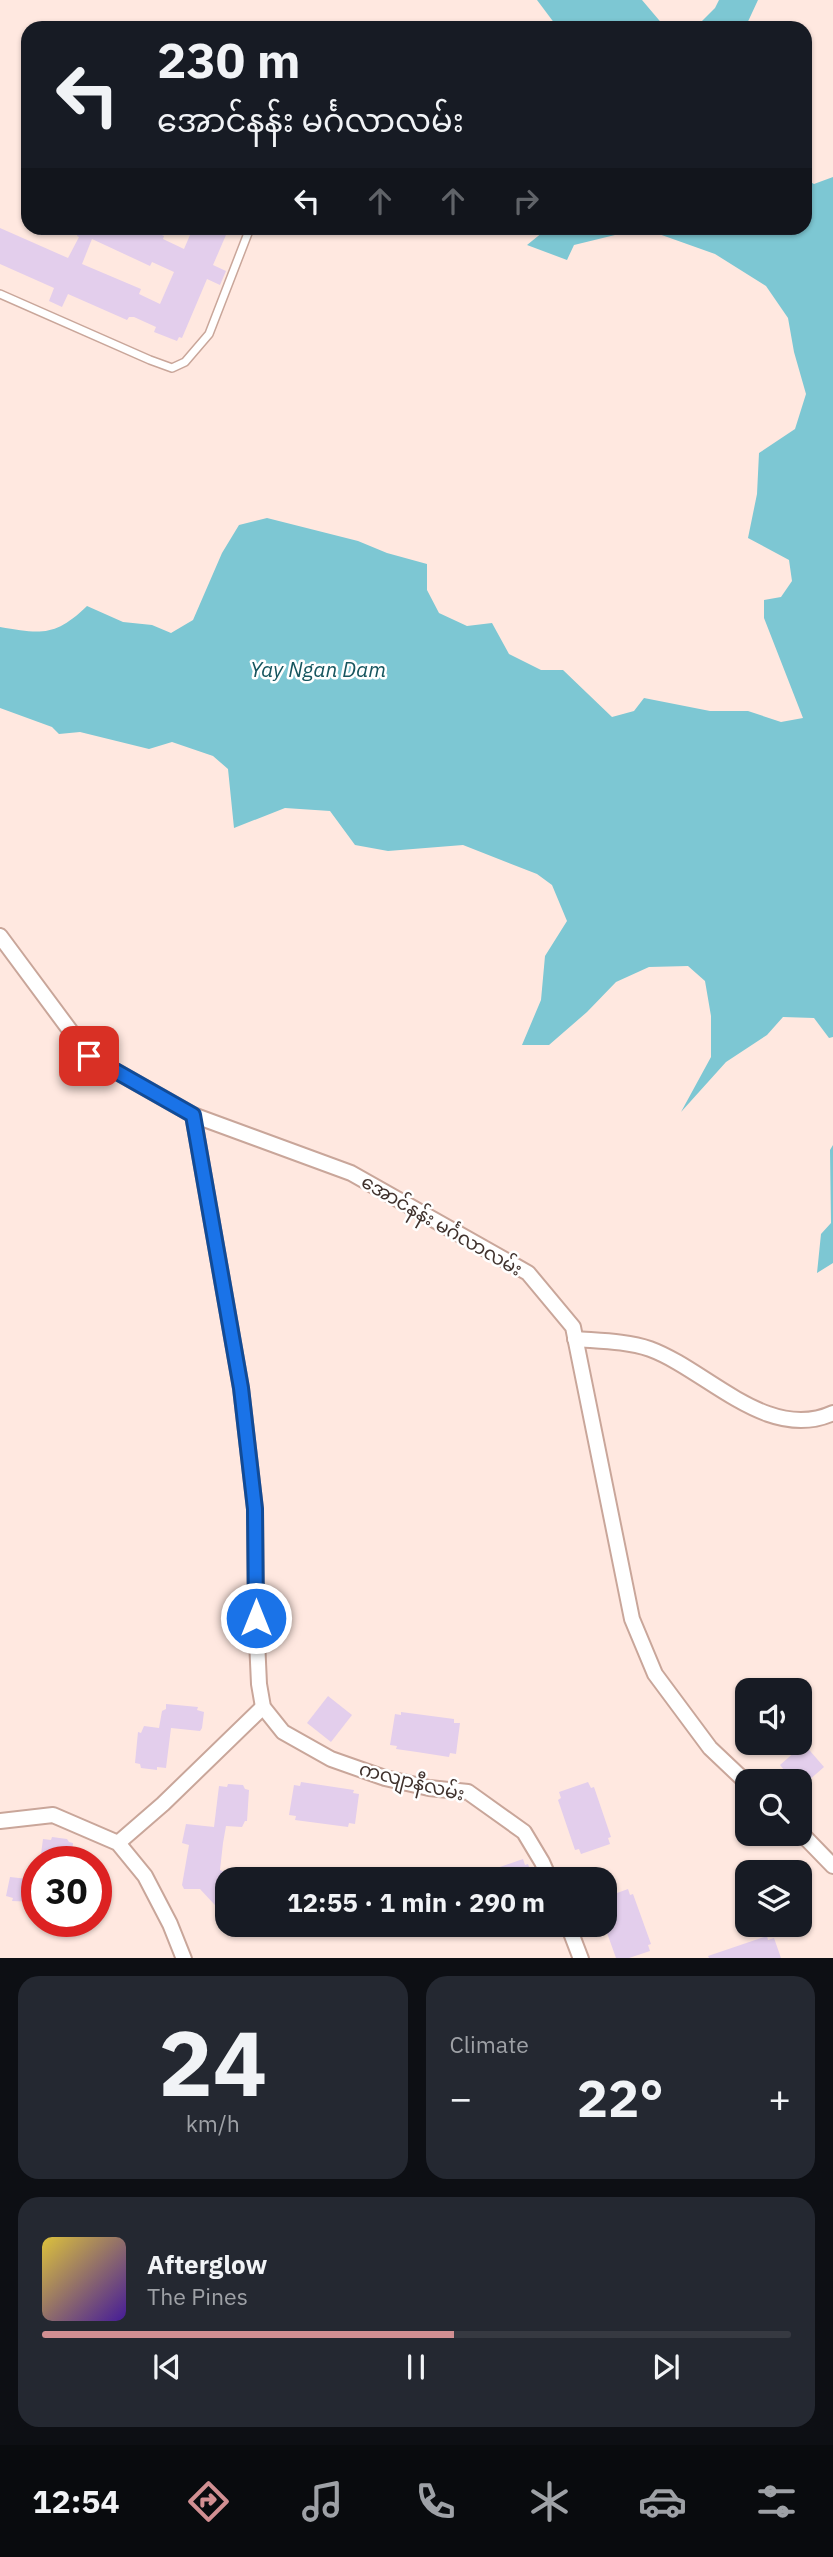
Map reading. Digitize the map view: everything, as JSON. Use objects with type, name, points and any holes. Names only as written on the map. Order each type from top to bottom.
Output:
[{"type":"street","name":"အောင်နန်း မင်္ဂလာလမ်း","points":[[0,936],[89,1056],[193,1115],[351,1172],[528,1273],[573,1327],[632,1619],[655,1674],[710,1748],[735,1772]]},
{"type":"street","points":[[118,1843],[163,1804],[263,1707],[258,1671],[255,1509],[241,1388],[193,1115]]},
{"type":"street","points":[[575,1339],[622,1342],[649,1349],[682,1363],[745,1406],[775,1416],[796,1419],[833,1413]]},
{"type":"street","name":"ကလျာနီလမ်း","points":[[263,1707],[283,1732],[331,1759],[385,1778],[429,1788],[468,1792],[524,1832],[545,1867]]},
{"type":"street","points":[[0,1821],[54,1815],[118,1843],[145,1876],[184,1958]]},
{"type":"street","points":[[812,1844],[833,1866]]},
{"type":"street","points":[[573,1937],[581,1958]]},
{"type":"lane","points":[[0,294],[172,368],[186,362],[209,334],[247,235]]},
{"type":"water","points":[[537,0],[642,0],[660,21],[553,21]]},
{"type":"water","points":[[719,0],[758,0],[748,21],[702,21]]},
{"type":"water","name":"Yay Ngan Dam","points":[[833,177],[833,1037],[829,1038],[814,1018],[783,1017],[767,1035],[726,1062],[681,1112],[711,1057],[711,1016],[705,981],[688,966],[649,967],[616,982],[549,1045],[522,1045],[541,1000],[545,956],[567,921],[552,885],[537,874],[463,845],[388,851],[355,845],[330,811],[285,808],[234,828],[228,769],[213,756],[172,742],[149,749],[80,732],[59,734],[52,727],[0,708],[0,627],[47,631],[66,623],[87,606],[123,622],[152,625],[171,633],[193,620],[222,553],[239,525],[267,518],[358,541],[387,553],[427,564],[427,590],[439,613],[467,626],[492,623],[509,654],[541,670],[563,670],[612,717],[634,711],[644,698],[710,711],[748,711],[781,722],[803,718],[764,618],[764,600],[781,597],[792,581],[789,560],[748,538],[757,494],[759,453],[795,429],[806,394],[788,318],[766,286],[715,254],[662,235],[812,235],[812,183]]},
{"type":"water","name":"Yay Ngan Dam","points":[[539,235],[615,235],[574,245],[567,260],[527,245]]},
{"type":"water","points":[[833,1145],[833,1263],[817,1273],[821,1234],[831,1223],[830,1150]]},
{"type":"building","points":[[0,228],[68,258],[79,237],[77,235],[162,235],[163,239],[184,249],[190,235],[226,235],[213,265],[226,271],[220,285],[207,279],[182,338],[179,337],[177,341],[154,332],[156,327],[134,317],[127,320],[68,294],[62,307],[49,301],[54,288],[0,264]],"holes":[[[92,239],[150,266],[152,262],[174,272],[160,304],[139,294],[141,289],[82,264]]]},
{"type":"building","points":[[328,1696],[352,1715],[331,1742],[307,1723]]},
{"type":"building","points":[[166,1704],[198,1707],[197,1710],[204,1712],[202,1728],[200,1731],[171,1728],[166,1768],[141,1768],[140,1764],[135,1763],[138,1732],[141,1733],[144,1726],[159,1728]]},
{"type":"building","points":[[401,1712],[454,1719],[454,1723],[460,1723],[456,1754],[450,1753],[449,1757],[396,1749],[397,1746],[390,1745],[395,1714],[401,1715]]},
{"type":"building","points":[[812,1753],[824,1767],[812,1778],[812,1769],[783,1769],[780,1765],[791,1755]]},
{"type":"building","points":[[301,1782],[354,1790],[353,1793],[359,1794],[355,1824],[349,1823],[348,1827],[295,1820],[296,1816],[289,1815],[294,1785],[300,1786]]},
{"type":"building","points":[[588,1782],[591,1788],[594,1787],[611,1837],[608,1838],[610,1844],[581,1854],[579,1849],[575,1850],[558,1800],[561,1798],[559,1792]]},
{"type":"building","points":[[228,1784],[243,1785],[249,1790],[247,1821],[242,1827],[226,1826],[220,1867],[215,1867],[215,1905],[200,1889],[184,1889],[182,1885],[189,1845],[182,1843],[186,1824],[214,1827],[219,1786],[227,1787]]},
{"type":"building","points":[[52,1837],[67,1839],[73,1843],[73,1846],[42,1846],[43,1839],[51,1840]]},
{"type":"building","points":[[523,1859],[529,1867],[500,1867]]},
{"type":"building","points":[[10,1877],[21,1878],[21,1901],[12,1901],[13,1898],[6,1896]]},
{"type":"building","points":[[628,1889],[630,1895],[633,1894],[651,1944],[648,1945],[650,1951],[629,1958],[616,1958],[608,1937],[617,1937],[617,1893]]},
{"type":"building","points":[[767,1937],[768,1940],[774,1938],[781,1958],[709,1958],[708,1956]]},
{"type":"route","points":[[89,1056],[193,1115],[241,1388],[255,1509],[256,1618]]}]
